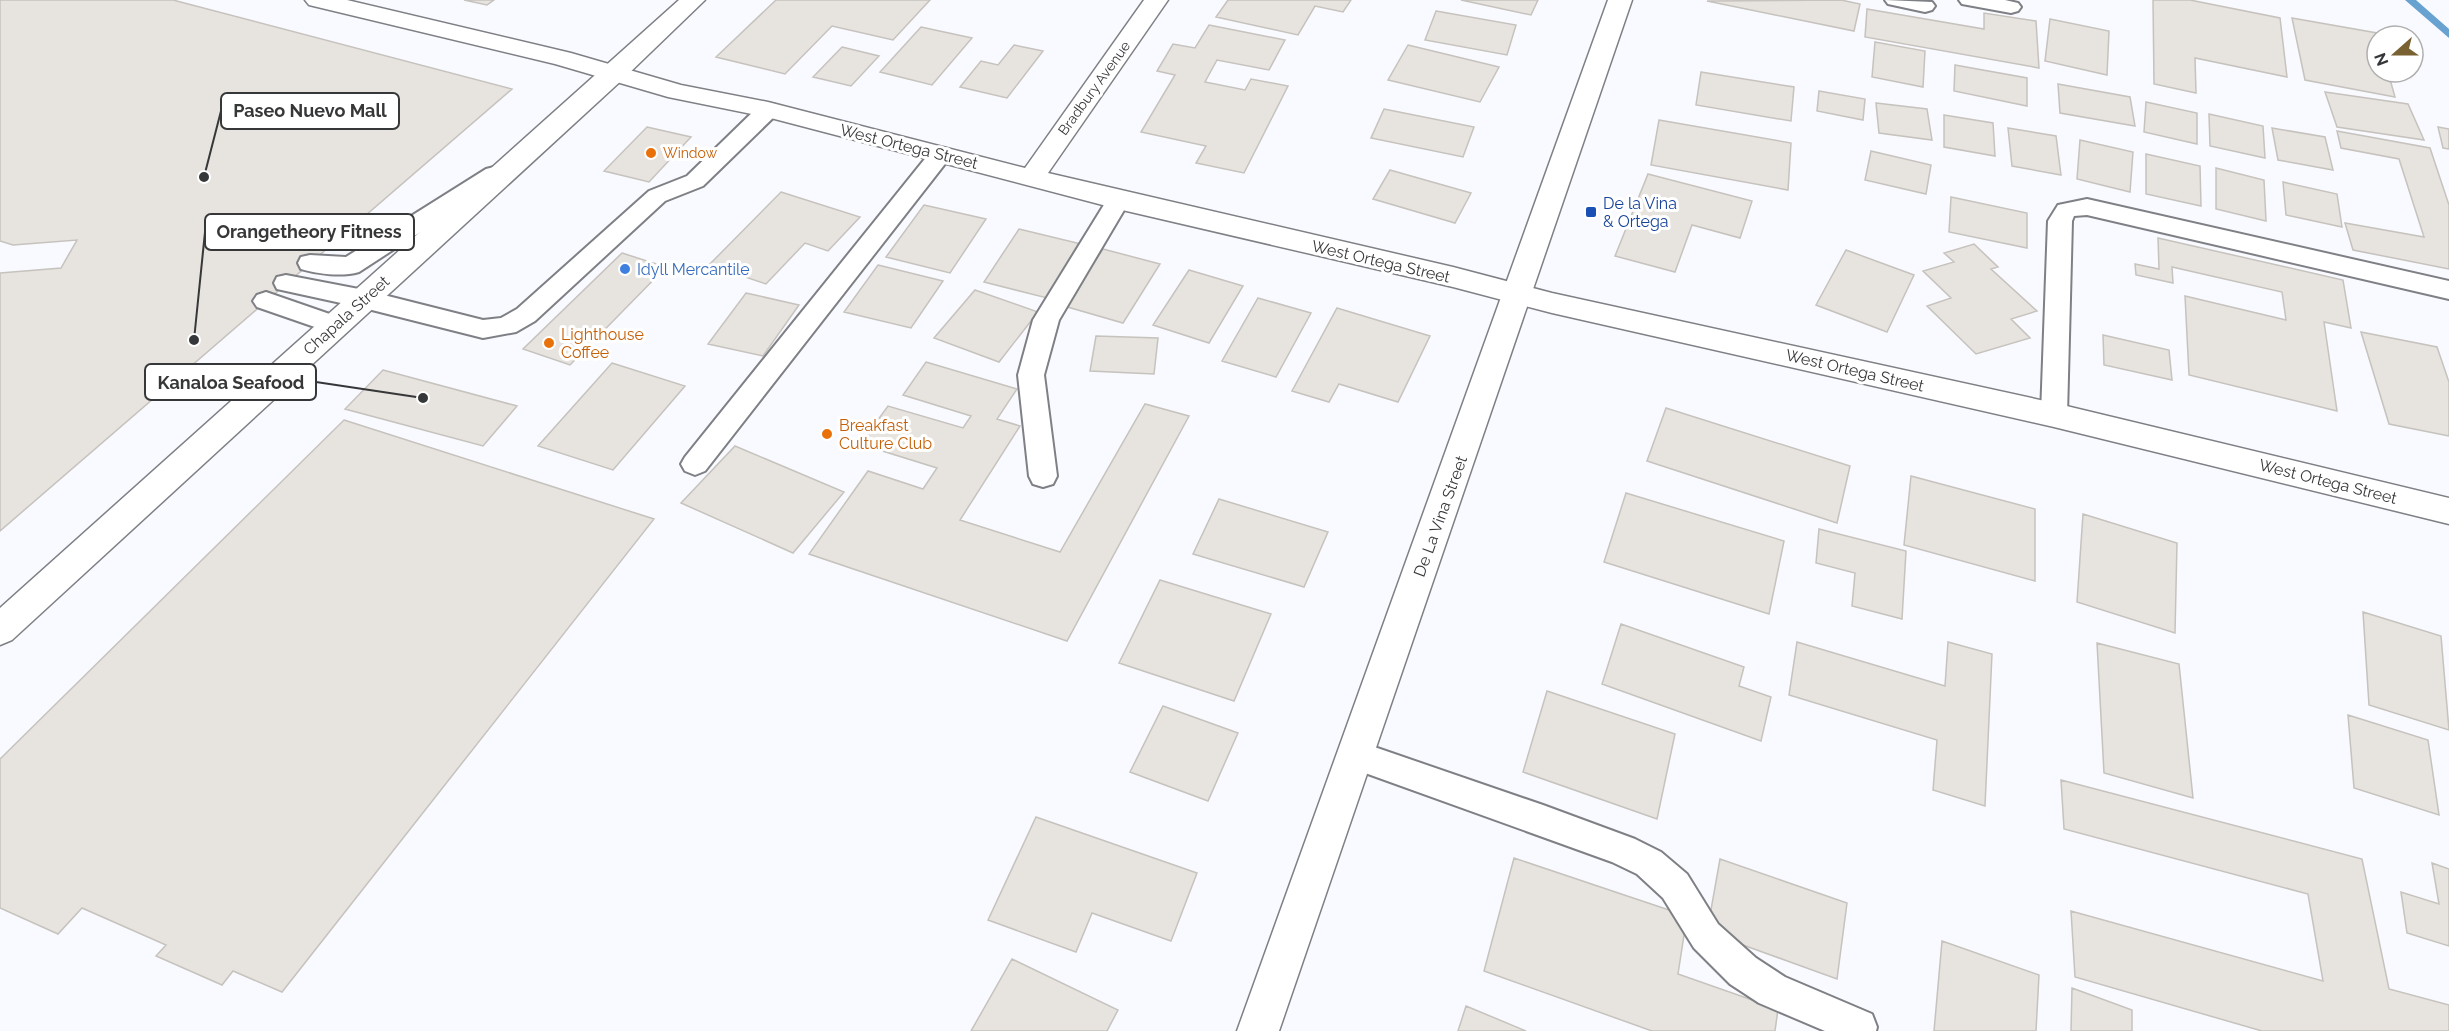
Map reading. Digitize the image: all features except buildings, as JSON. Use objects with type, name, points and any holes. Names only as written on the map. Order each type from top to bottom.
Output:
[{"type":"street","name":"West Ortega Street","points":[[317,0],[562,58],[677,92],[768,110],[1118,200],[1453,277],[1520,296],[2054,415],[2449,511]]},
{"type":"street","name":"Chapala Street","points":[[0,630],[693,0]]},
{"type":"street","name":"Bradbury Avenue","points":[[1032,177],[1156,0]]},
{"type":"street","name":"De La Vina Street","points":[[1258,1031],[1354,754],[1520,296],[1620,0]]},
{"type":"lane","points":[[1895,0],[1925,6]]},
{"type":"lane","points":[[1969,0],[2011,7]]},
{"type":"lane","points":[[286,284],[364,299],[483,329],[507,326],[526,315],[657,196],[695,181],[768,110]]},
{"type":"lane","points":[[695,464],[940,155]]},
{"type":"lane","points":[[310,263],[350,266],[518,159]]},
{"type":"lane","points":[[1043,476],[1031,375],[1046,320],[1118,200]]},
{"type":"lane","points":[[2054,415],[2060,221],[2066,210],[2087,207],[2449,290]]},
{"type":"lane","points":[[266,301],[335,325]]},
{"type":"lane","points":[[1354,754],[1543,820],[1623,850],[1649,863],[1675,886],[1706,936],[1743,971],[1772,990],[1859,1026]]},
{"type":"waterway","points":[[2410,0],[2449,35]]},
{"type":"place","name":"Window","points":[[651,153]]},
{"type":"place","name":"Paseo Nuevo Mall","points":[[204,177]]},
{"type":"place","name":"De la Vina & Ortega","points":[[1591,212]]},
{"type":"place","name":"Idyll Mercantile","points":[[625,269]]},
{"type":"place","name":"Orangetheory Fitness","points":[[194,340]]},
{"type":"place","name":"Lighthouse Coffee","points":[[549,343]]},
{"type":"place","name":"Kanaloa Seafood","points":[[423,398]]},
{"type":"place","name":"Breakfast Culture Club","points":[[827,434]]}]
